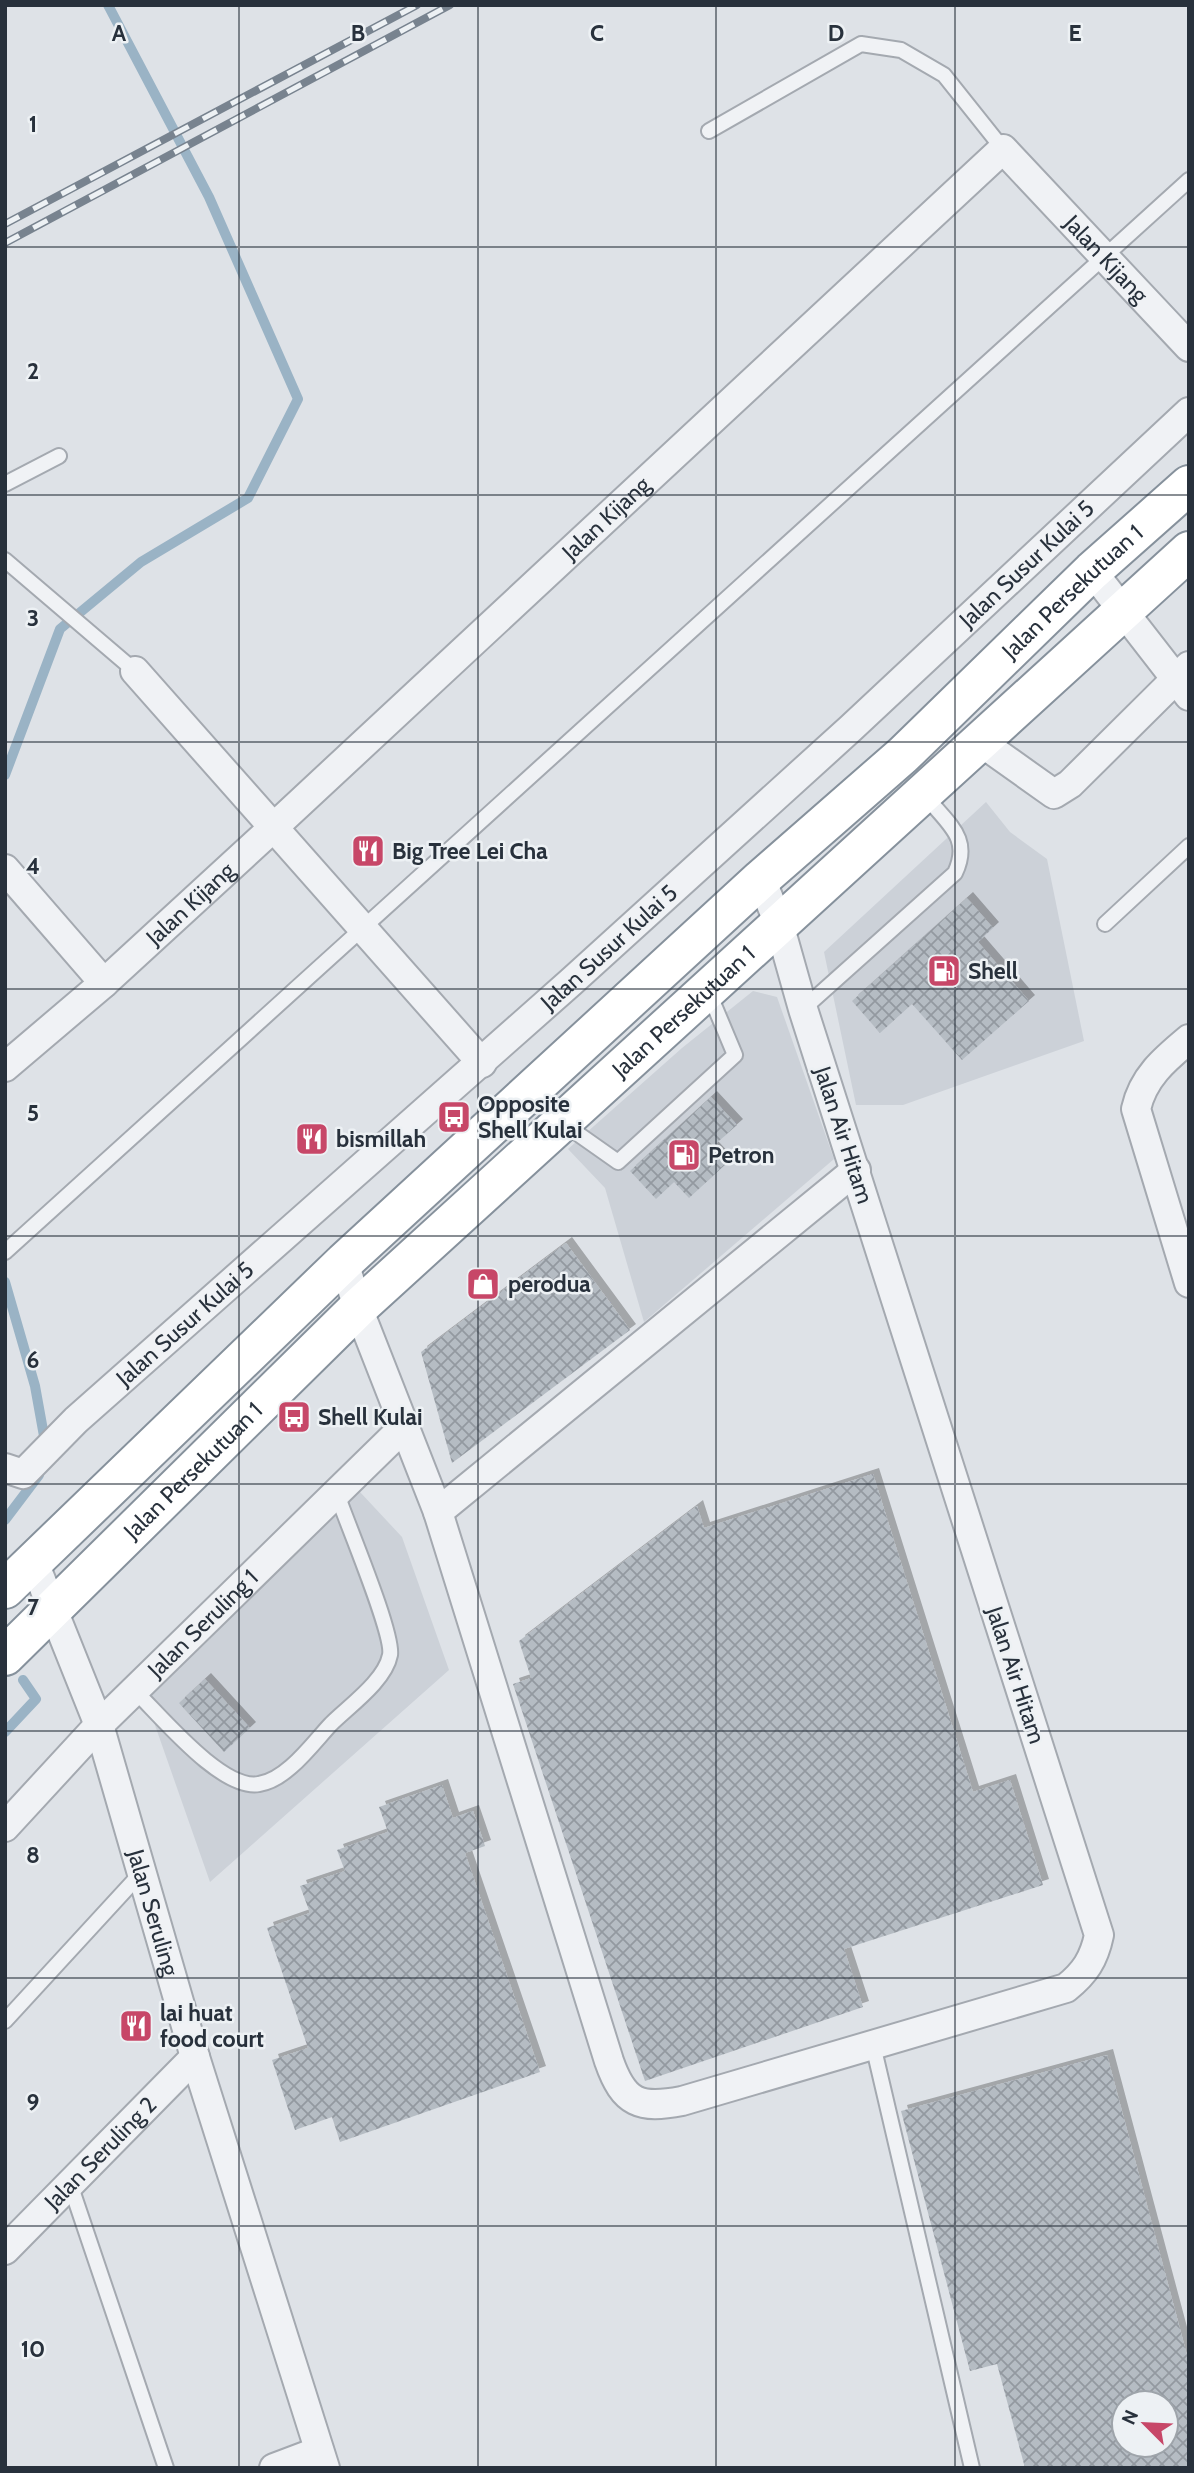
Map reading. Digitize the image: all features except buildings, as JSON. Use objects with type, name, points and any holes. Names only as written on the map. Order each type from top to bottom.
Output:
[{"type":"highway","name":"Jalan Persekutuan 1","points":[[5,1589],[344,1262],[761,879],[903,754],[1092,571],[1189,485]]},
{"type":"highway","name":"Jalan Persekutuan 1","points":[[5,1656],[358,1308],[924,794],[978,740],[1189,551]]},
{"type":"street","name":"Jalan Kijang","points":[[5,1067],[104,983],[274,827],[1003,149],[1189,347]]},
{"type":"street","name":"Jalan Susur Kulai 5","points":[[14,1471],[76,1420],[482,1063],[851,728],[1189,412]]},
{"type":"street","points":[[978,740],[1054,794],[1070,783],[1184,681],[1121,611],[1092,571]]},
{"type":"street","points":[[135,671],[482,1063]]},
{"type":"street","points":[[5,869],[104,983]]},
{"type":"street","name":"Jalan Air Hitam","points":[[344,1262],[358,1308],[438,1512],[610,2061],[617,2082],[631,2099],[652,2107],[1066,1988],[1082,1976],[1095,1955],[1099,1935],[803,1009],[779,924],[761,879]]},
{"type":"street","points":[[1189,1039],[1165,1060],[1139,1092],[1136,1109],[1189,1283]]},
{"type":"street","points":[[438,1512],[856,1170]]},
{"type":"street","name":"Jalan Seruling 1","points":[[5,1827],[99,1725],[406,1425]]},
{"type":"street","name":"Jalan Seruling","points":[[33,1560],[99,1725],[195,2057],[322,2459]]},
{"type":"street","name":"Jalan Seruling 2","points":[[5,2250],[195,2057]]},
{"type":"street","points":[[274,2468],[322,2459]]},
{"type":"lane","points":[[709,131],[861,44],[901,50],[944,75],[1003,149]]},
{"type":"lane","points":[[5,1252],[1189,180]]},
{"type":"lane","points":[[5,484],[59,456]]},
{"type":"lane","points":[[5,560],[135,671]]},
{"type":"lane","points":[[803,1009],[955,873],[963,856],[962,843],[924,794]]},
{"type":"lane","points":[[1105,924],[1189,846]]},
{"type":"lane","points":[[561,1122],[618,1162],[735,1055],[708,989]]},
{"type":"lane","points":[[135,1691],[220,1772],[239,1783],[260,1784],[285,1771],[379,1676],[390,1655],[386,1630],[337,1494]]},
{"type":"lane","points":[[5,2021],[142,1872]]},
{"type":"lane","points":[[873,2045],[972,2468]]},
{"type":"lane","points":[[70,2185],[166,2468]]},
{"type":"shaded area","points":[[986,802],[1010,832],[1047,859],[1084,1041],[903,1105],[856,1105],[824,952]]},
{"type":"shaded area","points":[[753,991],[777,997],[834,1159],[644,1322],[605,1188],[568,1149],[682,1048]]},
{"type":"shaded area","points":[[360,1492],[402,1537],[449,1670],[210,1882],[143,1691]]},
{"type":"waterway","points":[[5,775],[60,629],[141,562],[248,498],[298,399],[209,197],[108,5]]},
{"type":"waterway","points":[[5,1282],[35,1386],[46,1447]]},
{"type":"waterway","points":[[5,1520],[39,1475]]},
{"type":"waterway","points":[[5,1732],[36,1699],[23,1680]]},
{"type":"railway","points":[[5,224],[417,5]]},
{"type":"railway","points":[[5,243],[450,5]]},
{"type":"place","name":"Big Tree Lei Cha","points":[[368,851]]},
{"type":"place","name":"Shell","points":[[944,971]]},
{"type":"place","name":"Opposite Shell Kulai","points":[[454,1117]]},
{"type":"place","name":"bismillah","points":[[312,1139]]},
{"type":"place","name":"Petron","points":[[684,1155]]},
{"type":"place","name":"perodua","points":[[483,1284]]},
{"type":"place","name":"Shell Kulai","points":[[294,1417]]},
{"type":"place","name":"lai huat food court","points":[[136,2026]]}]
